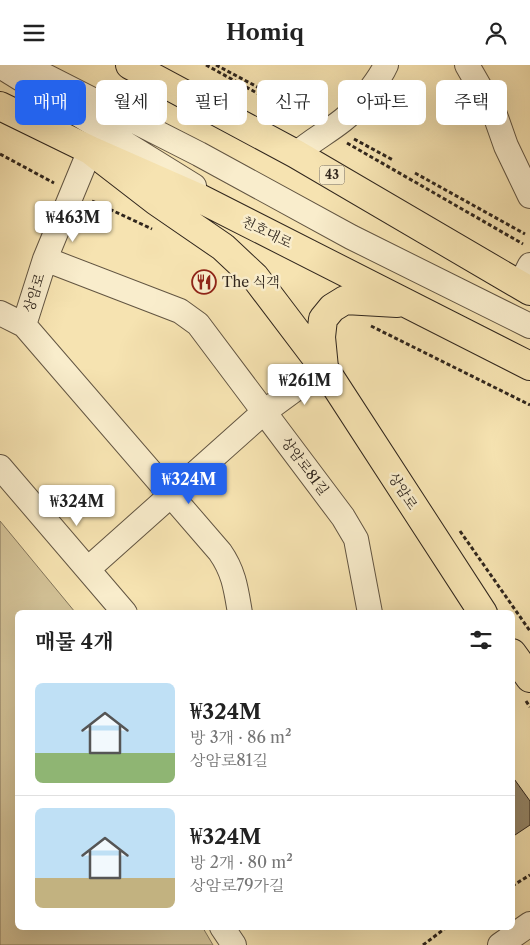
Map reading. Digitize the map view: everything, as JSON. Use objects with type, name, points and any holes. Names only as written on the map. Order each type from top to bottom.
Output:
[{"type":"main road","name":"43","points":[[130,65],[527,280]]},
{"type":"main road","name":"천호대로","points":[[0,106],[90,150],[199,199],[530,366]]},
{"type":"main road","name":"상암로","points":[[90,150],[156,201],[223,247],[255,277],[324,369],[478,610]]},
{"type":"main road","points":[[324,369],[321,330],[323,319],[332,308],[345,300],[409,304]]},
{"type":"main road","points":[[515,657],[530,677]]},
{"type":"street","points":[[24,65],[199,154],[351,237],[530,326]]},
{"type":"street","points":[[296,154],[328,127],[345,118],[382,74],[386,65]]},
{"type":"street","points":[[0,66],[286,242]]},
{"type":"street","points":[[472,66],[512,128],[530,170]]},
{"type":"street","points":[[472,66],[494,112],[506,146],[530,195]]},
{"type":"street","name":"상암로","points":[[24,325],[45,259],[90,150]]},
{"type":"street","name":"상암로81길","points":[[45,259],[180,311],[198,324],[343,517],[356,539],[369,610]]},
{"type":"street","points":[[0,313],[24,325],[220,552],[230,567],[240,610]]},
{"type":"street","points":[[88,569],[264,412],[324,369]]},
{"type":"street","points":[[0,467],[122,610]]},
{"type":"street","points":[[500,945],[530,924]]},
{"type":"street","points":[[224,930],[234,945]]},
{"type":"path","points":[[206,65],[393,160]]},
{"type":"path","points":[[216,65],[328,127],[530,249]]},
{"type":"path","points":[[0,154],[72,192],[160,232]]},
{"type":"path","points":[[415,173],[525,234]]},
{"type":"path","points":[[363,322],[530,405]]},
{"type":"path","points":[[515,884],[530,875]]},
{"type":"path","points":[[423,945],[443,930]]},
{"type":"shaded area","points":[[0,521],[73,610],[15,610],[15,930],[204,930],[213,945],[0,945]]},
{"type":"building","points":[[515,780],[530,801],[530,825],[515,835]]},
{"type":"place","name":"The 식객","points":[[204,282]]}]
